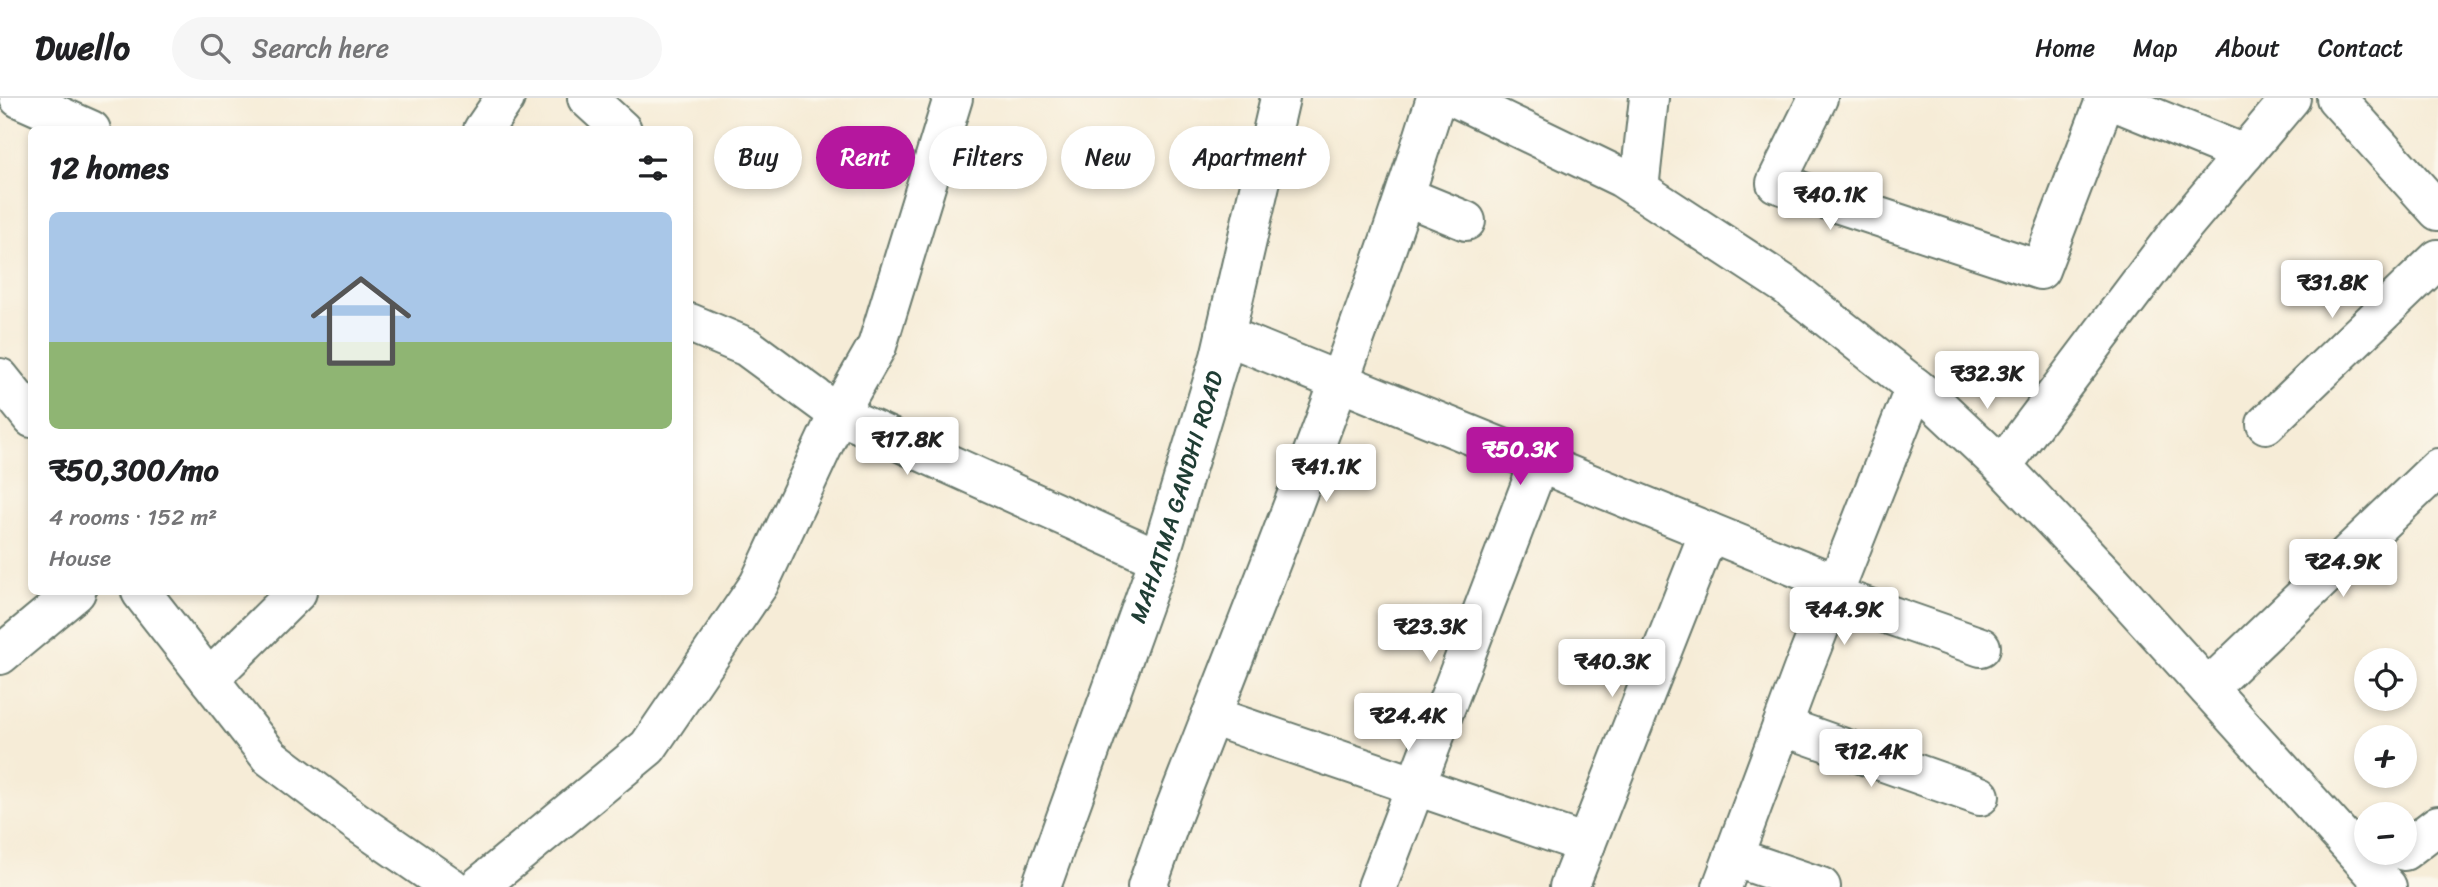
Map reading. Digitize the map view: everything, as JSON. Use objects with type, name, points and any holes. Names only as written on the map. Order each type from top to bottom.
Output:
[{"type":"street","points":[[19,98],[82,126]]},
{"type":"street","points":[[486,126],[505,98]]},
{"type":"street","points":[[587,98],[618,126]]},
{"type":"street","points":[[478,887],[648,747],[759,584],[838,414],[877,346],[953,98]]},
{"type":"street","name":"MAHATMA GANDHI ROAD","points":[[1041,887],[1158,559],[1225,335],[1280,98]]},
{"type":"street","points":[[1147,887],[1172,816],[1341,382],[1436,98]]},
{"type":"street","points":[[1456,98],[1622,178],[1787,286],[1934,402],[2002,466],[2208,688],[2393,866],[2438,825]]},
{"type":"street","points":[[1639,189],[1649,98]]},
{"type":"street","points":[[1818,98],[1776,183],[2040,270],[2106,98],[2244,154]]},
{"type":"street","points":[[2002,466],[2179,231],[2291,98]]},
{"type":"street","points":[[2336,98],[2438,211]]},
{"type":"street","points":[[1405,196],[1466,221]]},
{"type":"street","points":[[2266,424],[2438,259]]},
{"type":"street","points":[[693,324],[747,347],[838,414],[1158,559]]},
{"type":"street","points":[[1225,335],[1709,532],[1835,589],[1982,647]]},
{"type":"street","points":[[0,378],[28,413]]},
{"type":"street","points":[[1821,887],[1728,872],[1782,726],[1915,387]]},
{"type":"street","points":[[1377,887],[1539,463]]},
{"type":"street","points":[[2208,688],[2438,468]]},
{"type":"street","points":[[1569,887],[1709,532]]},
{"type":"street","points":[[0,655],[72,595]]},
{"type":"street","points":[[143,595],[270,757],[354,820],[451,887]]},
{"type":"street","points":[[209,679],[294,595]]},
{"type":"street","points":[[1211,716],[1586,844]]},
{"type":"street","points":[[1782,726],[1980,796]]}]
